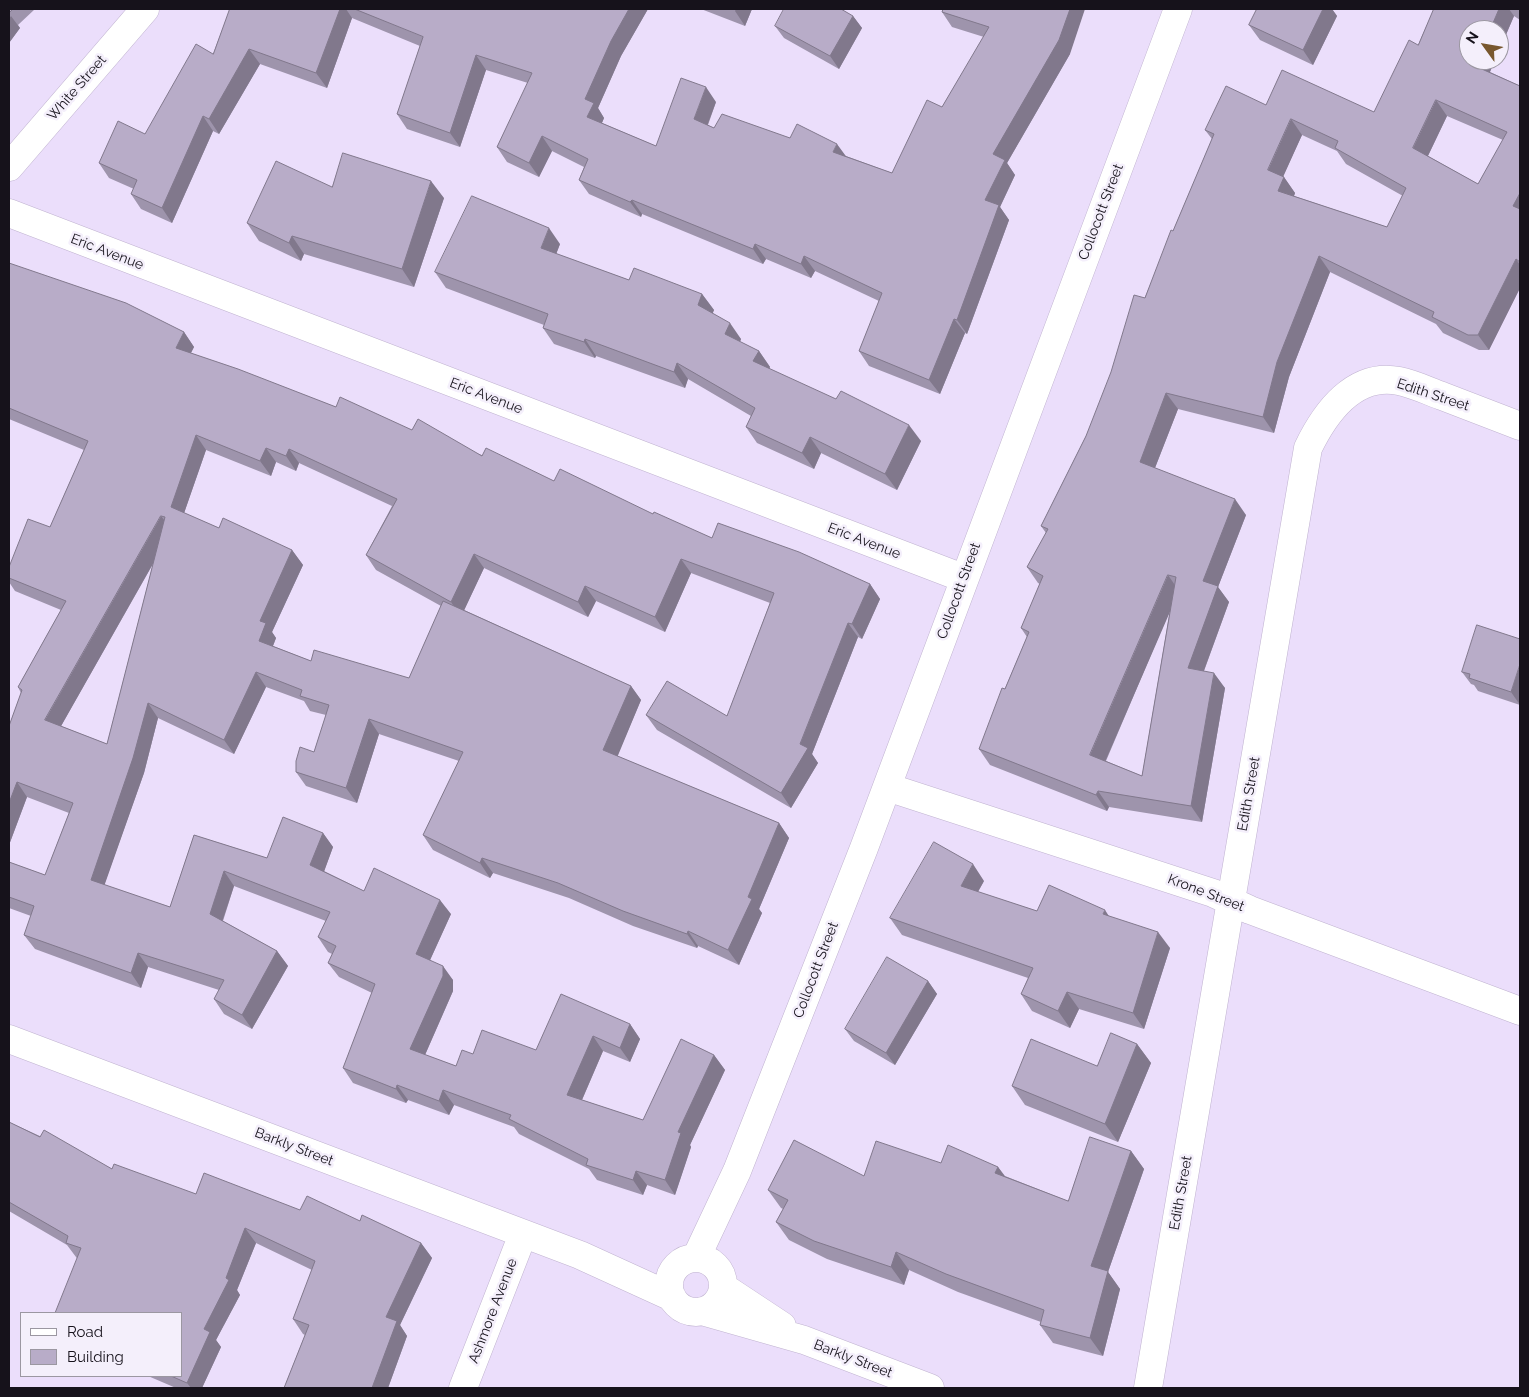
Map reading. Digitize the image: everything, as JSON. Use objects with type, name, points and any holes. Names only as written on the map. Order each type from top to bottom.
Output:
[{"type":"street","name":"White Street","points":[[9,167],[146,9]]},
{"type":"street","name":"Collocott Street","points":[[672,1297],[669,1282],[702,1270],[737,1172],[887,787],[963,578],[1178,9]]},
{"type":"street","name":"Eric Avenue","points":[[9,213],[963,578]]},
{"type":"street","name":"Edith Street","points":[[1148,1388],[1308,448],[1319,425],[1335,404],[1354,388],[1375,382],[1397,380],[1520,426]]},
{"type":"street","name":"Krone Street","points":[[887,787],[1204,890],[1231,902],[1520,1011]]},
{"type":"street","name":"Barkly Street","points":[[9,1039],[580,1255],[672,1297],[684,1309],[702,1311],[804,1340],[930,1388]]},
{"type":"street","name":"Ashmore Avenue","points":[[463,1388],[523,1234]]},
{"type":"street","name":"Barkly Street","points":[[580,1255],[702,1270],[804,1340]]},
{"type":"street","points":[[702,1270],[716,1302],[702,1311]]},
{"type":"building","points":[[230,9],[340,9],[316,73],[249,49],[209,119],[203,116],[162,208],[131,194],[137,180],[99,163],[118,121],[145,134],[196,44],[213,54]]},
{"type":"building","points":[[355,9],[629,9],[611,41],[585,99],[594,103],[587,117],[656,146],[681,78],[706,87],[694,119],[714,128],[722,114],[790,138],[797,124],[837,144],[833,152],[892,173],[927,100],[942,107],[989,27],[942,12],[943,9],[1070,9],[1059,40],[993,154],[1005,160],[985,200],[999,205],[957,320],[954,319],[929,380],[859,351],[882,293],[804,256],[801,264],[755,244],[753,249],[632,200],[630,202],[579,180],[588,159],[542,136],[529,163],[497,147],[532,73],[476,55],[450,133],[397,114],[423,37]]},
{"type":"building","points":[[784,9],[841,9],[853,16],[830,56],[775,26]]},
{"type":"building","points":[[1257,9],[1323,9],[1303,50],[1249,25]]},
{"type":"building","points":[[1434,9],[1499,9],[1494,20],[1459,20],[1459,70],[1484,70],[1520,86],[1520,193],[1513,206],[1520,209],[1520,262],[1516,259],[1478,335],[1468,335],[1432,317],[1434,312],[1319,256],[1277,362],[1263,417],[1166,393],[1140,462],[1235,499],[1203,581],[1218,586],[1188,668],[1214,673],[1191,806],[1098,791],[1096,795],[979,749],[1002,688],[1005,689],[1029,632],[1021,628],[1043,576],[1027,567],[1048,529],[1041,526],[1086,436],[1111,372],[1134,295],[1145,298],[1171,230],[1173,231],[1214,134],[1205,130],[1226,86],[1266,105],[1282,70],[1374,112],[1409,40],[1418,45]],"holes":[[[1436,100],[1507,132],[1478,184],[1413,148]],[[1291,119],[1338,141],[1335,148],[1406,188],[1387,227],[1278,191],[1284,177],[1268,170]],[[1168,575],[1176,577],[1142,776],[1090,755]]]},
{"type":"building","points":[[343,153],[431,181],[402,269],[292,236],[289,243],[247,223],[276,161],[332,187]]},
{"type":"building","points":[[472,196],[549,228],[541,248],[629,280],[634,268],[702,294],[698,305],[730,323],[725,334],[759,351],[753,361],[836,399],[841,391],[909,425],[885,474],[810,437],[802,453],[746,427],[755,408],[677,363],[674,372],[585,339],[584,342],[543,328],[548,314],[435,272]]},
{"type":"building","points":[[9,263],[126,303],[184,332],[176,348],[238,369],[336,407],[340,397],[412,430],[418,419],[482,456],[486,448],[554,481],[560,469],[653,514],[654,512],[712,538],[718,523],[799,552],[870,584],[852,624],[848,623],[800,744],[808,748],[781,793],[646,715],[667,681],[727,716],[774,593],[681,559],[655,617],[585,586],[578,602],[474,554],[451,602],[366,555],[397,499],[289,449],[286,456],[266,448],[260,461],[196,435],[171,507],[219,528],[223,518],[292,550],[260,621],[266,623],[259,641],[311,661],[314,650],[409,678],[443,601],[631,686],[603,750],[779,823],[748,897],[752,899],[728,950],[688,931],[687,934],[623,911],[558,883],[482,858],[480,863],[423,835],[463,752],[369,719],[346,788],[296,772],[296,761],[300,747],[314,752],[329,705],[300,696],[302,690],[256,672],[224,740],[148,703],[133,758],[91,880],[170,907],[194,835],[267,858],[283,817],[323,833],[310,865],[364,891],[374,868],[440,900],[416,954],[443,966],[443,976],[410,1049],[456,1066],[462,1050],[473,1054],[482,1030],[536,1050],[561,994],[630,1024],[620,1048],[593,1036],[567,1095],[643,1120],[681,1039],[714,1055],[678,1132],[681,1133],[665,1180],[636,1171],[633,1180],[586,1165],[588,1159],[509,1119],[511,1115],[443,1090],[439,1101],[397,1085],[396,1089],[343,1068],[375,984],[328,963],[336,946],[318,937],[330,912],[224,871],[210,914],[277,951],[242,1015],[214,999],[224,980],[138,953],[131,973],[24,935],[34,906],[9,897],[9,862],[45,875],[73,803],[17,782],[9,803],[9,726],[22,690],[18,687],[66,601],[9,578],[9,567],[28,519],[50,527],[88,441],[9,408]],"holes":[[[161,516],[165,517],[107,744],[45,720]]]},
{"type":"building","points":[[1477,625],[1520,639],[1520,664],[1511,692],[1469,678],[1470,674],[1462,672]]},
{"type":"building","points":[[934,842],[973,864],[961,886],[1037,911],[1049,885],[1105,910],[1103,914],[1158,932],[1133,1013],[1067,992],[1058,1011],[1021,994],[1033,968],[890,918]]},
{"type":"building","points":[[887,957],[928,981],[886,1053],[845,1029]]},
{"type":"building","points":[[1111,1033],[1137,1044],[1105,1124],[1012,1086],[1031,1039],[1097,1066]]},
{"type":"building","points":[[9,1122],[40,1137],[44,1130],[112,1169],[114,1164],[196,1194],[204,1173],[300,1210],[307,1196],[360,1221],[362,1215],[421,1243],[386,1317],[397,1321],[372,1388],[284,1388],[309,1325],[293,1319],[315,1261],[245,1228],[226,1278],[229,1280],[204,1329],[210,1332],[187,1383],[173,1377],[182,1377],[182,1312],[55,1312],[81,1248],[66,1243],[68,1236],[9,1202]]},
{"type":"building","points":[[1090,1137],[1131,1151],[1091,1266],[1108,1271],[1090,1338],[1040,1325],[1044,1310],[946,1274],[896,1252],[891,1267],[814,1241],[776,1222],[788,1200],[768,1190],[794,1140],[864,1176],[876,1141],[941,1163],[948,1145],[998,1167],[995,1173],[1068,1201]]}]
